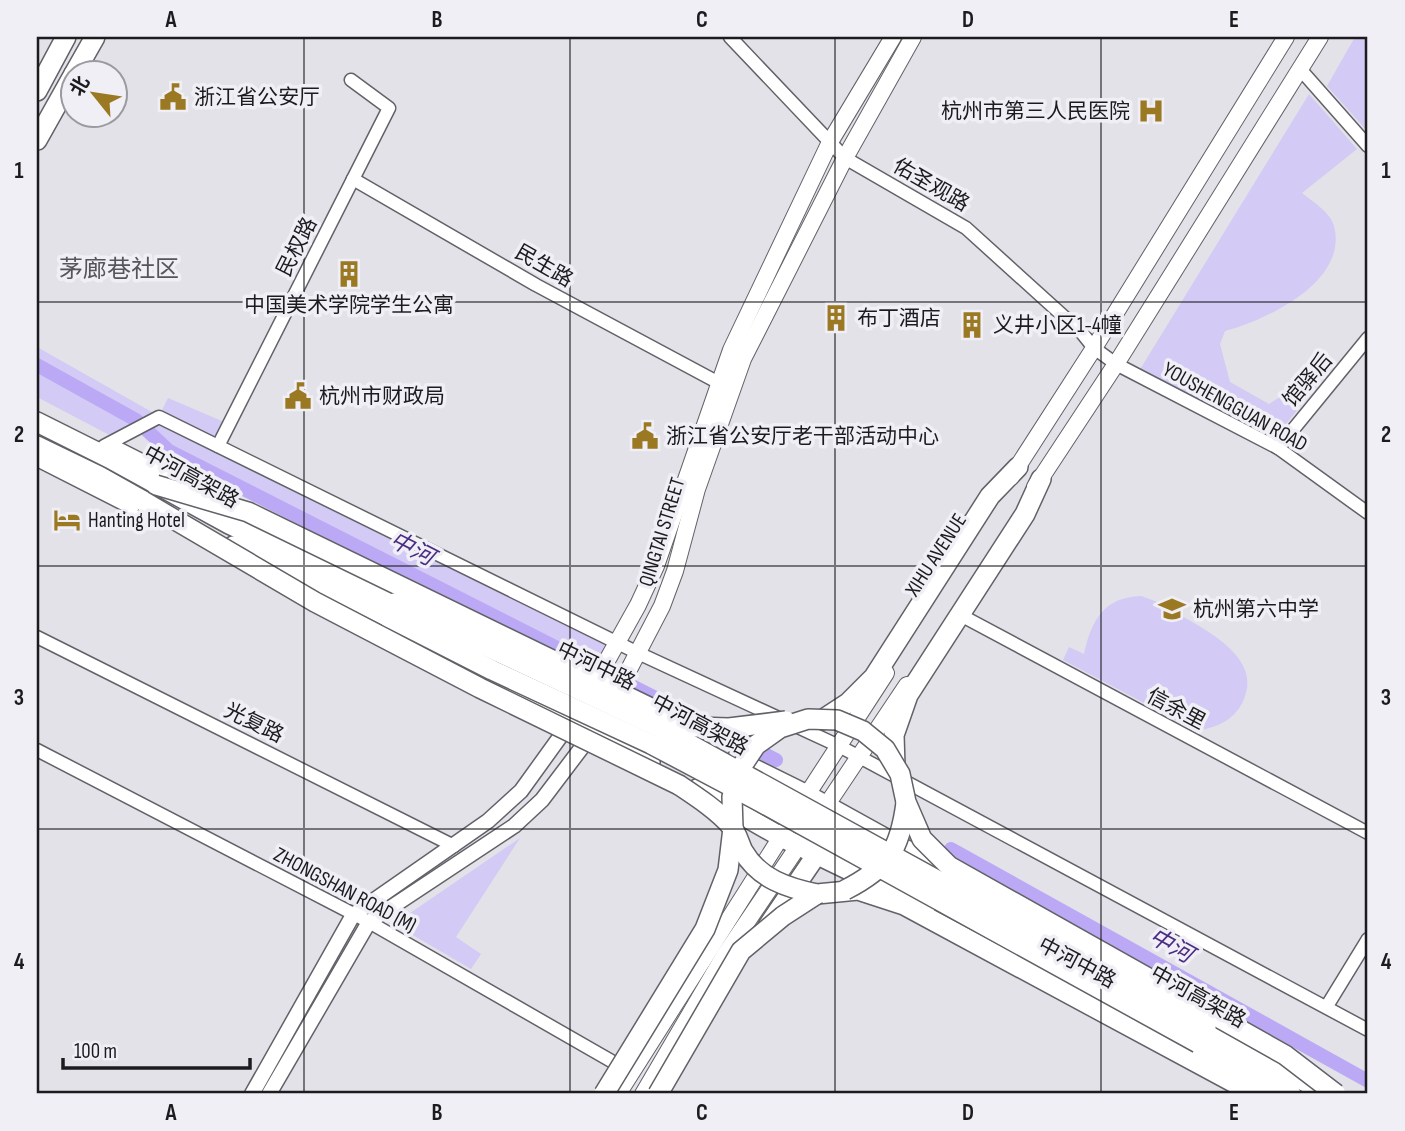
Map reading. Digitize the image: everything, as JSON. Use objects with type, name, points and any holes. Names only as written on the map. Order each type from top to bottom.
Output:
[{"type":"main road","points":[[37,91],[66,37]]},
{"type":"main road","points":[[82,60],[94,37]]},
{"type":"main road","name":"QINGTAI STREET","points":[[572,719],[615,647],[656,566],[732,351],[830,142],[893,37]]},
{"type":"main road","name":"QINGTAI STREET","points":[[594,730],[662,606],[675,570],[697,489],[743,359],[845,158],[913,37]]},
{"type":"main road","name":"XIHU AVENUE","points":[[618,1094],[1094,348],[1286,37]]},
{"type":"main road","points":[[650,1090],[724,956],[860,757],[1041,479],[1320,37]]},
{"type":"main road","points":[[37,140],[60,99]]},
{"type":"main road","name":"中河中路","points":[[37,412],[500,645],[616,694],[807,795],[1144,985],[1349,1094]]},
{"type":"main road","name":"中河高架路","points":[[37,422],[229,524],[662,729],[1328,1094]]},
{"type":"main road","name":"中河高架路","points":[[37,446],[241,550],[340,593],[492,670],[675,757],[1291,1094]]},
{"type":"main road","name":"中河中路","points":[[37,456],[594,730],[781,837],[895,890],[1271,1094]]},
{"type":"main road","points":[[604,1094],[705,929],[728,870],[733,828],[732,797],[740,769],[756,745],[780,728],[815,720],[848,703],[874,677],[990,496],[1018,467]]},
{"type":"main road","points":[[895,766],[894,735],[908,695],[1025,514],[1041,479]]},
{"type":"main road","points":[[156,485],[248,512],[695,727],[837,720],[863,731],[885,749],[900,774],[906,802],[922,839],[949,866],[1285,1055],[1336,1094]]},
{"type":"main road","points":[[144,501],[315,602],[480,688],[679,785],[706,803],[733,828],[745,854],[764,875],[789,889],[817,894],[859,890],[904,905],[1255,1094]]},
{"type":"main road","points":[[845,890],[870,877],[890,856],[903,830],[906,802]]},
{"type":"main road","points":[[650,1090],[666,1075],[817,854]]},
{"type":"main road","points":[[650,1090],[741,951],[783,916],[817,894]]},
{"type":"street","name":"佑圣观路","points":[[730,37],[845,158],[966,228],[1082,333],[1094,348],[1116,363]]},
{"type":"street","points":[[1300,69],[1368,146]]},
{"type":"street","name":"民权路","points":[[218,446],[389,108],[351,80]]},
{"type":"street","name":"民生路","points":[[353,179],[536,285],[719,383]]},
{"type":"street","name":"馆驿后","points":[[1278,448],[1368,338]]},
{"type":"street","name":"YOUSHENGGUAN ROAD","points":[[1116,363],[1278,448],[1368,513]]},
{"type":"street","name":"中河中路","points":[[104,446],[159,416],[635,659],[839,746],[1368,1030]]},
{"type":"street","name":"信余里","points":[[966,618],[1368,833]]},
{"type":"street","name":"光复路","points":[[37,637],[454,846]]},
{"type":"street","name":"QINGTAI STREET","points":[[353,915],[488,821],[521,791],[572,719]]},
{"type":"street","name":"QINGTAI STREET","points":[[369,922],[514,826],[542,800],[594,730]]},
{"type":"street","name":"ZHONGSHAN ROAD (M)","points":[[37,750],[369,922],[631,1072]]},
{"type":"street","points":[[251,1094],[353,915]]},
{"type":"street","points":[[269,1094],[369,922]]},
{"type":"street","points":[[1327,1006],[1368,939]]},
{"type":"shaded area","points":[[1355,37],[1368,37],[1368,132],[1327,86]]},
{"type":"shaded area","points":[[1309,94],[1357,149],[1302,193],[1324,210],[1333,223],[1336,244],[1330,262],[1318,279],[1302,294],[1262,318],[1225,331],[1220,344],[1230,382],[1269,404],[1312,377],[1319,383],[1274,439],[1139,371]]},
{"type":"shaded area","points":[[37,347],[159,416],[168,398],[229,424],[218,445],[618,643],[593,680],[169,451],[146,424],[117,439],[37,397]]},
{"type":"shaded area","points":[[1141,596],[1203,628],[1234,652],[1243,666],[1248,682],[1244,699],[1231,717],[1197,731],[1063,660],[1069,647],[1084,654],[1095,621],[1109,606],[1128,597]]},
{"type":"shaded area","points":[[520,838],[456,937],[481,954],[471,969],[394,924]]},
{"type":"waterway","name":"中河","points":[[37,365],[136,420],[169,451],[691,716]]},
{"type":"waterway","name":"中河","points":[[715,729],[776,760]]},
{"type":"waterway","name":"中河","points":[[951,849],[1368,1081]]},
{"type":"place","name":"浙江省公安厅","points":[[173,97]]},
{"type":"place","name":"杭州市第三人民医院","points":[[1151,111]]},
{"type":"place","name":"中国美术学院学生公寓","points":[[349,274]]},
{"type":"place","name":"布丁酒店","points":[[836,318]]},
{"type":"place","name":"义井小区1-4幢","points":[[972,325]]},
{"type":"place","name":"杭州市财政局","points":[[298,396]]},
{"type":"place","name":"浙江省公安厅老干部活动中心","points":[[645,436]]},
{"type":"place","name":"Hanting Hotel","points":[[67,520]]},
{"type":"place","name":"杭州第六中学","points":[[1172,609]]},
{"type":"district","name":"茅廊巷社区","points":[[119,269]]}]
